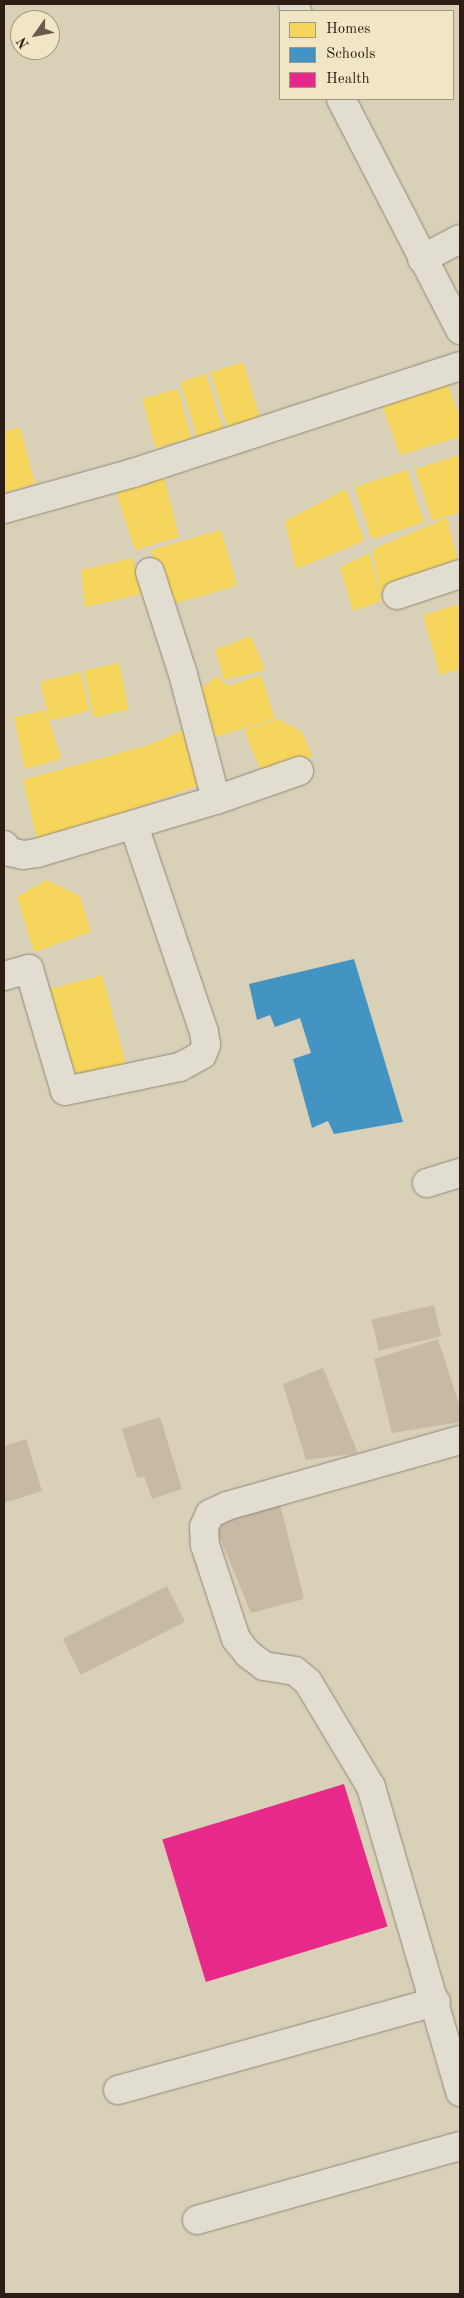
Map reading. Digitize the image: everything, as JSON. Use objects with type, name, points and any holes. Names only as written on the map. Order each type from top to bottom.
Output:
[{"type":"street","points":[[342,100],[460,330]]},
{"type":"street","points":[[422,259],[460,239]]},
{"type":"street","points":[[4,509],[133,473],[460,366]]},
{"type":"street","points":[[150,572],[183,674],[216,800]]},
{"type":"street","points":[[397,595],[460,574]]},
{"type":"street","points":[[4,845],[10,852],[23,855],[134,826],[299,771]]},
{"type":"street","points":[[4,976],[29,969],[65,1091],[180,1067],[202,1055],[206,1045],[204,1032],[134,826]]},
{"type":"street","points":[[427,1183],[460,1172]]},
{"type":"street","points":[[460,1440],[227,1506],[210,1514],[204,1527],[205,1545],[236,1639],[248,1654],[264,1666],[295,1671],[308,1682],[371,1787],[436,2002],[460,2092]]},
{"type":"street","points":[[118,2090],[436,2002]]},
{"type":"street","points":[[198,2220],[460,2146]]},
{"type":"building: Homes","points":[[243,362],[261,420],[228,430],[210,372]]},
{"type":"building: Homes","points":[[206,374],[224,432],[198,440],[180,382]]},
{"type":"building: Homes","points":[[447,383],[460,418],[460,437],[400,455],[382,405]]},
{"type":"building: Homes","points":[[178,389],[191,438],[155,448],[142,399]]},
{"type":"building: Homes","points":[[20,427],[35,483],[4,493],[4,432]]},
{"type":"building: Homes","points":[[460,455],[460,512],[432,521],[415,469]]},
{"type":"building: Homes","points":[[407,470],[424,522],[372,539],[355,487]]},
{"type":"building: Homes","points":[[163,474],[179,537],[135,550],[116,493]]},
{"type":"building: Homes","points":[[346,489],[364,541],[296,569],[285,521]]},
{"type":"building: Homes","points":[[447,518],[459,567],[380,594],[373,549]]},
{"type":"building: Homes","points":[[221,530],[237,586],[167,606],[151,550]]},
{"type":"building: Homes","points":[[370,553],[381,601],[353,611],[340,567]]},
{"type":"building: Homes","points":[[132,558],[145,593],[85,607],[81,570]]},
{"type":"building: Homes","points":[[460,604],[460,669],[440,675],[423,615]]},
{"type":"building: Homes","points":[[251,636],[265,670],[224,680],[215,650]]},
{"type":"building: Homes","points":[[119,663],[129,710],[94,717],[84,670]]},
{"type":"building: Homes","points":[[80,672],[90,711],[50,721],[40,682]]},
{"type":"building: Homes","points":[[261,675],[275,719],[211,738],[197,692],[217,676],[228,686]]},
{"type":"building: Homes","points":[[46,710],[61,759],[25,769],[14,717]]},
{"type":"building: Homes","points":[[278,719],[302,732],[312,756],[262,773],[244,730]]},
{"type":"building: Homes","points":[[185,729],[202,784],[128,811],[37,838],[23,780],[152,744]]},
{"type":"building: Homes","points":[[46,880],[80,896],[91,932],[34,952],[17,897]]},
{"type":"building: Homes","points":[[102,975],[126,1065],[71,1080],[47,990]]},
{"type":"building: Schools","points":[[354,959],[403,1122],[334,1134],[328,1121],[312,1128],[293,1059],[311,1053],[300,1018],[275,1027],[270,1015],[257,1020],[249,984]]},
{"type":"building: Health","points":[[344,1784],[388,1926],[206,1982],[162,1840]]},
{"type":"building: Other","points":[[434,1305],[441,1336],[379,1351],[372,1319]]},
{"type":"building: Other","points":[[438,1339],[460,1407],[460,1422],[392,1433],[374,1359]]},
{"type":"building: Other","points":[[323,1368],[358,1453],[306,1460],[283,1384]]},
{"type":"building: Other","points":[[160,1417],[182,1489],[152,1499],[144,1476],[137,1478],[122,1429]]},
{"type":"building: Other","points":[[26,1439],[42,1491],[4,1503],[4,1446]]},
{"type":"building: Other","points":[[279,1500],[304,1599],[251,1613],[210,1514]]},
{"type":"building: Other","points":[[167,1586],[185,1622],[81,1675],[63,1639]]}]
